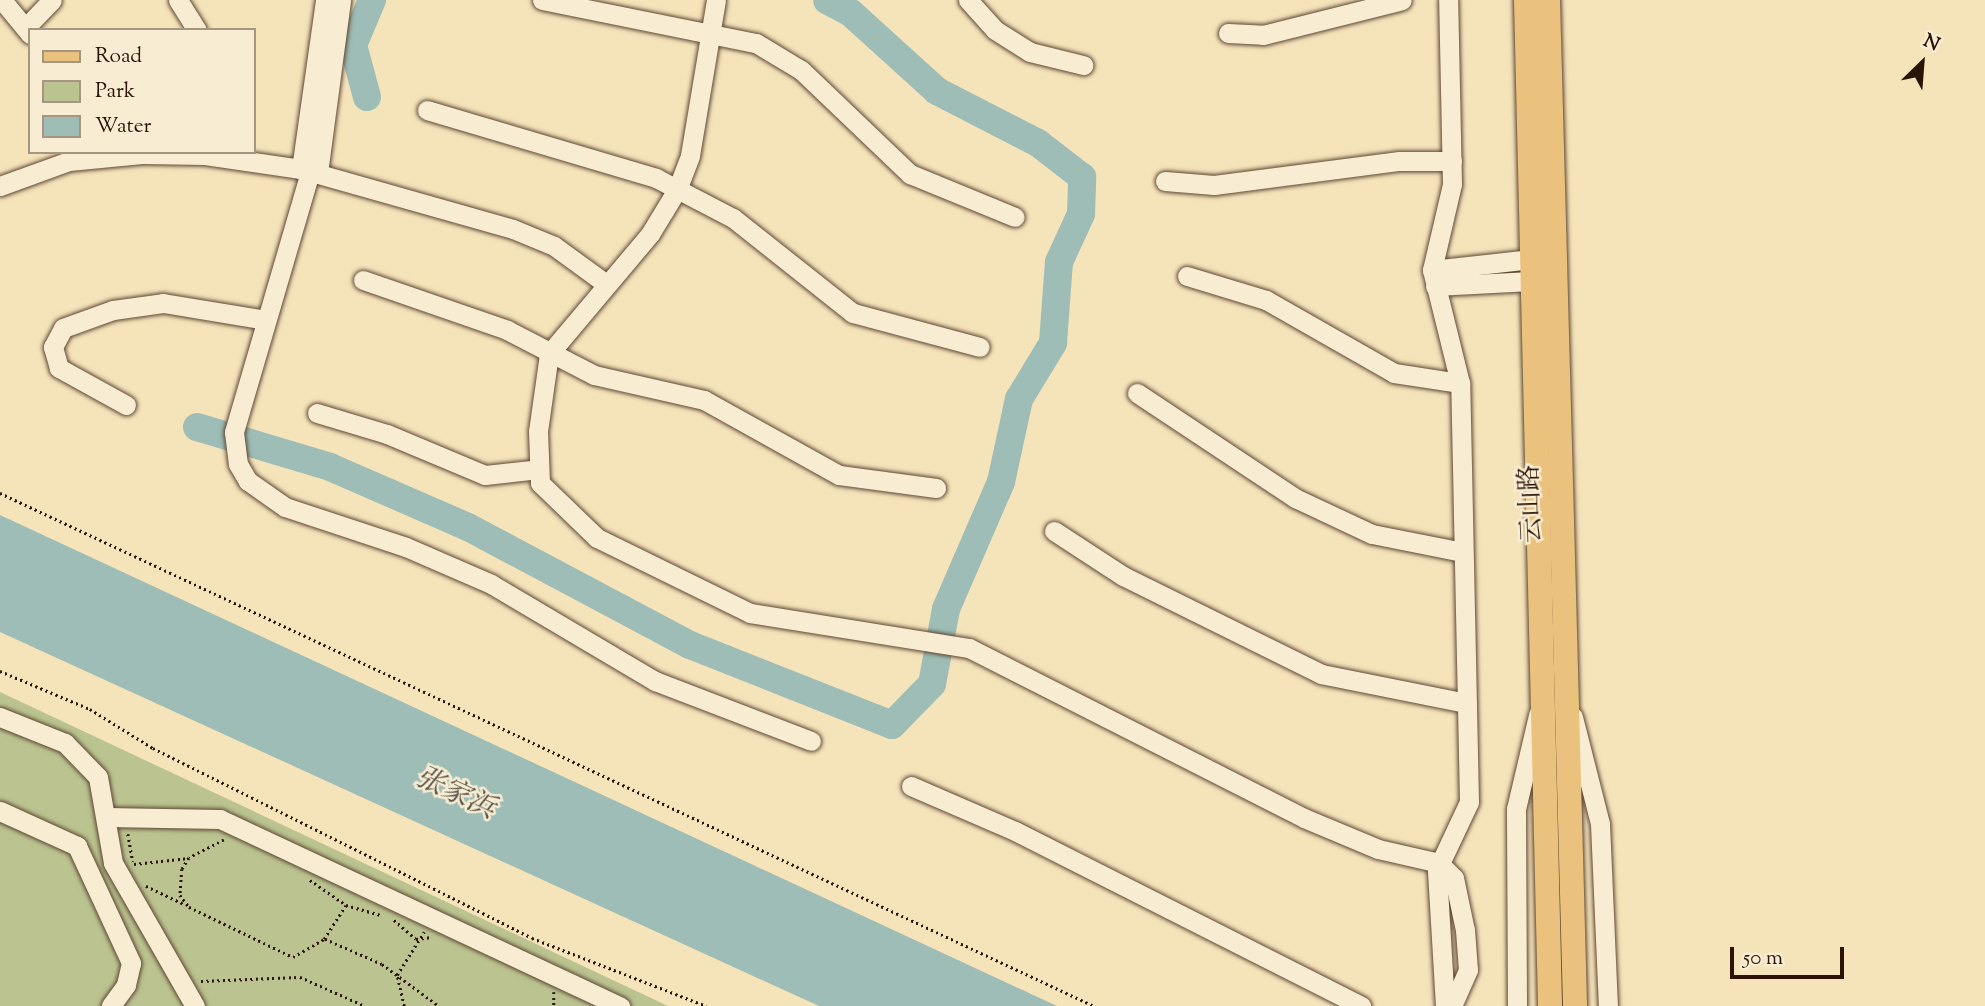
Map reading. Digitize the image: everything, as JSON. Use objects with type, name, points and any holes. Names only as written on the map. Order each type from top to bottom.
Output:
[{"type":"main road","name":"云山路","points":[[1526,0],[1550,1006]]},
{"type":"main road","name":"云山路","points":[[1549,0],[1575,1006]]},
{"type":"lane","points":[[2,0],[28,30]]},
{"type":"lane","points":[[30,28],[52,0]]},
{"type":"lane","points":[[178,0],[196,28]]},
{"type":"lane","points":[[310,171],[325,0]]},
{"type":"lane","points":[[340,0],[310,171],[266,320],[234,450],[248,481],[264,495],[435,558],[655,681],[811,741]]},
{"type":"lane","points":[[542,0],[711,30],[783,55],[910,174],[1015,217]]},
{"type":"lane","points":[[716,0],[691,156],[678,188],[650,234],[605,282],[549,354],[540,483],[564,512],[597,538],[750,613],[969,648],[1304,818],[1378,849],[1439,863],[1454,878],[1465,930],[1468,971],[1452,1006]]},
{"type":"lane","points":[[968,0],[995,30],[1030,52],[1083,65]]},
{"type":"lane","points":[[1227,33],[1264,35],[1402,0]]},
{"type":"lane","points":[[1445,1006],[1439,863],[1469,802],[1460,383],[1433,278],[1452,161],[1448,0]]},
{"type":"lane","points":[[427,110],[602,157],[678,188],[733,218],[853,313],[981,347]]},
{"type":"lane","points":[[0,186],[70,157],[206,154],[310,171],[513,229],[554,246],[605,282]]},
{"type":"lane","points":[[1165,180],[1214,185],[1399,161],[1452,161]]},
{"type":"lane","points":[[1433,278],[1531,270]]},
{"type":"lane","points":[[1188,276],[1266,300],[1394,373],[1460,383]]},
{"type":"lane","points":[[363,279],[449,307],[623,385],[704,400],[839,475],[936,488]]},
{"type":"lane","points":[[125,405],[59,368],[52,347],[64,328],[113,310],[163,303],[266,320]]},
{"type":"lane","points":[[1137,393],[1295,498],[1372,534],[1463,552]]},
{"type":"lane","points":[[317,413],[387,434],[485,475],[539,469]]},
{"type":"lane","points":[[1054,531],[1124,576],[1321,674],[1466,703]]},
{"type":"lane","points":[[1517,1006],[1516,809],[1542,701]]},
{"type":"lane","points":[[1567,701],[1600,824],[1608,1006]]},
{"type":"lane","points":[[0,717],[83,755],[98,777],[122,880],[180,985],[195,1006]]},
{"type":"lane","points":[[911,786],[1015,831],[1361,1006]]},
{"type":"lane","points":[[0,811],[77,846],[131,962],[126,985],[111,1006]]},
{"type":"lane","points":[[106,817],[220,819],[620,1006]]},
{"type":"path","points":[[0,493],[1094,1006]]},
{"type":"path","points":[[0,671],[90,709],[153,748],[532,938],[706,1006]]},
{"type":"path","points":[[229,841],[189,858],[133,864],[122,880],[156,885],[189,907],[293,957],[324,939],[346,905]]},
{"type":"path","points":[[189,858],[180,895],[189,907]]},
{"type":"path","points":[[312,864],[311,882],[346,905],[393,918],[416,939]]},
{"type":"path","points":[[416,939],[436,936],[438,923]]},
{"type":"path","points":[[397,975],[407,966],[416,939],[438,923]]},
{"type":"path","points":[[324,939],[397,975],[439,1006]]},
{"type":"path","points":[[397,975],[404,1006]]},
{"type":"path","points":[[180,985],[300,977],[365,1006]]},
{"type":"green space","points":[[0,692],[668,1006],[0,1006]]},
{"type":"water","name":"张家浜","points":[[0,515],[1057,1006],[819,1006],[0,632]]},
{"type":"waterway","points":[[367,97],[353,45],[372,0]]},
{"type":"waterway","points":[[197,427],[330,467],[468,527],[690,645],[892,725],[932,684],[946,609],[1001,482],[1019,399],[1053,343],[1059,262],[1081,214],[1082,177],[1038,143],[937,91],[851,13],[827,0]]}]
